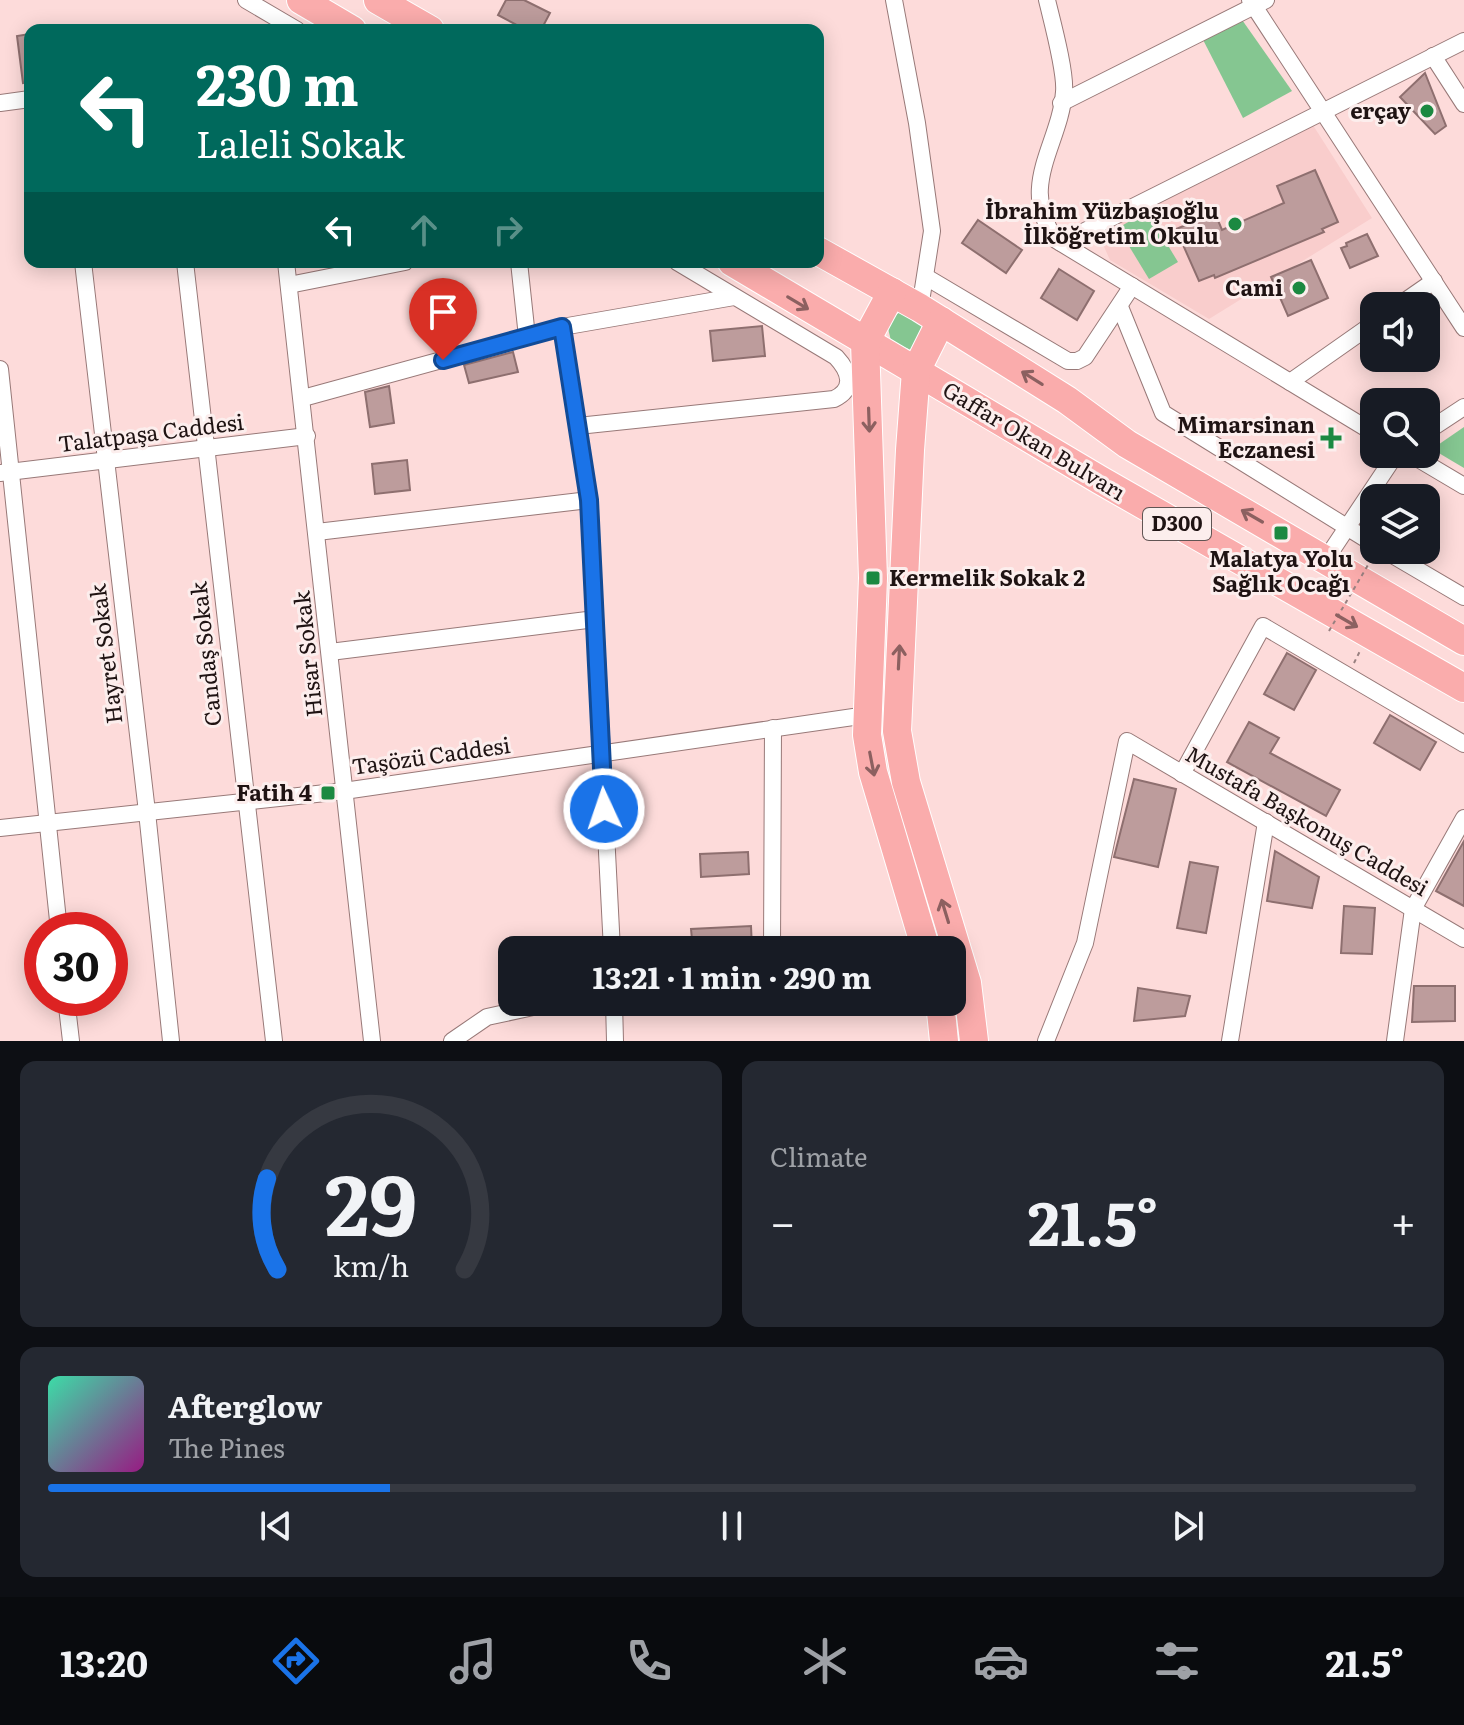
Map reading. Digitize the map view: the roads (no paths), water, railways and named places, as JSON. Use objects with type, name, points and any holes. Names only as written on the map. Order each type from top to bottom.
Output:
[{"type":"highway","points":[[378,0],[420,24]]},
{"type":"highway","points":[[298,18],[325,24]]},
{"type":"highway","name":"Gaffar Okan Bulvarı","points":[[824,254],[892,292],[1067,400],[1127,444],[1464,641]]},
{"type":"highway","name":"Gaffar Okan Bulvarı","points":[[742,268],[1113,488],[1464,688]]},
{"type":"highway","points":[[892,292],[865,342],[873,578],[867,715],[873,772],[922,936]]},
{"type":"highway","points":[[930,315],[916,371],[897,731],[906,782],[967,983],[974,1041]]},
{"type":"highway","points":[[941,1016],[944,1041]]},
{"type":"street","points":[[246,0],[298,18]]},
{"type":"street","points":[[894,0],[917,123],[932,231],[926,277],[930,315]]},
{"type":"street","points":[[1047,0],[1064,91],[1044,165],[1040,197],[1047,225],[1061,243],[1360,424]]},
{"type":"street","points":[[1061,103],[1257,2],[1322,111],[1464,328]]},
{"type":"street","points":[[1061,243],[1464,41]]},
{"type":"street","points":[[1433,56],[1464,104]]},
{"type":"street","points":[[0,92],[0,103],[24,100]]},
{"type":"street","name":"Hayret Sokak","points":[[84,268],[171,1041]]},
{"type":"street","name":"Candaş Sokak","points":[[186,268],[274,1041]]},
{"type":"street","name":"Hisar Sokak","points":[[287,268],[372,1041]]},
{"type":"street","points":[[289,285],[375,268]]},
{"type":"street","points":[[520,268],[527,337]]},
{"type":"street","points":[[578,426],[826,400],[843,395],[849,387],[849,378],[836,357],[687,268]]},
{"type":"street","points":[[926,277],[1068,361],[1085,357],[1132,286]]},
{"type":"street","points":[[1418,292],[1434,281]]},
{"type":"street","points":[[303,398],[562,327],[734,297]]},
{"type":"street","points":[[1120,307],[1163,413],[1360,536]]},
{"type":"street","points":[[562,327],[589,500],[611,936]]},
{"type":"street","points":[[1290,382],[1360,333]]},
{"type":"street","points":[[0,369],[6,472],[57,912]]},
{"type":"street","points":[[1440,423],[1464,407]]},
{"type":"street","name":"Talatpaşa Caddesi","points":[[6,472],[307,436]]},
{"type":"street","points":[[1326,559],[1387,468]]},
{"type":"street","points":[[1434,468],[1464,486]]},
{"type":"street","points":[[317,532],[589,500]]},
{"type":"street","points":[[1408,564],[1464,597]]},
{"type":"street","points":[[330,652],[595,619]]},
{"type":"street","points":[[1182,774],[1263,626],[1464,744]]},
{"type":"street","name":"Taşözü Caddesi","points":[[0,828],[344,791],[867,715]]},
{"type":"street","points":[[772,936],[773,728]]},
{"type":"street","name":"Mustafa Başkonuş Caddesi","points":[[1046,1041],[1085,943],[1127,741],[1464,939]]},
{"type":"street","points":[[1395,1041],[1413,909],[1464,818]]},
{"type":"street","points":[[1230,1041],[1266,822]]},
{"type":"street","points":[[452,1041],[487,1017],[498,1015]]},
{"type":"street","points":[[68,1016],[71,1041]]},
{"type":"street","points":[[614,1016],[615,1041]]},
{"type":"place","name":"erçay","points":[[1427,111]]},
{"type":"place","name":"İbrahim Yüzbaşıoğlu İlköğretim Okulu","points":[[1235,224]]},
{"type":"place","name":"Cami","points":[[1299,288]]},
{"type":"place","name":"Mimarsinan Eczanesi","points":[[1331,438]]},
{"type":"place","name":"Malatya Yolu Sağlık Ocağı","points":[[1281,533]]},
{"type":"place","name":"Kermelik Sokak 2","points":[[873,578]]},
{"type":"place","name":"Fatih 4","points":[[328,793]]}]
